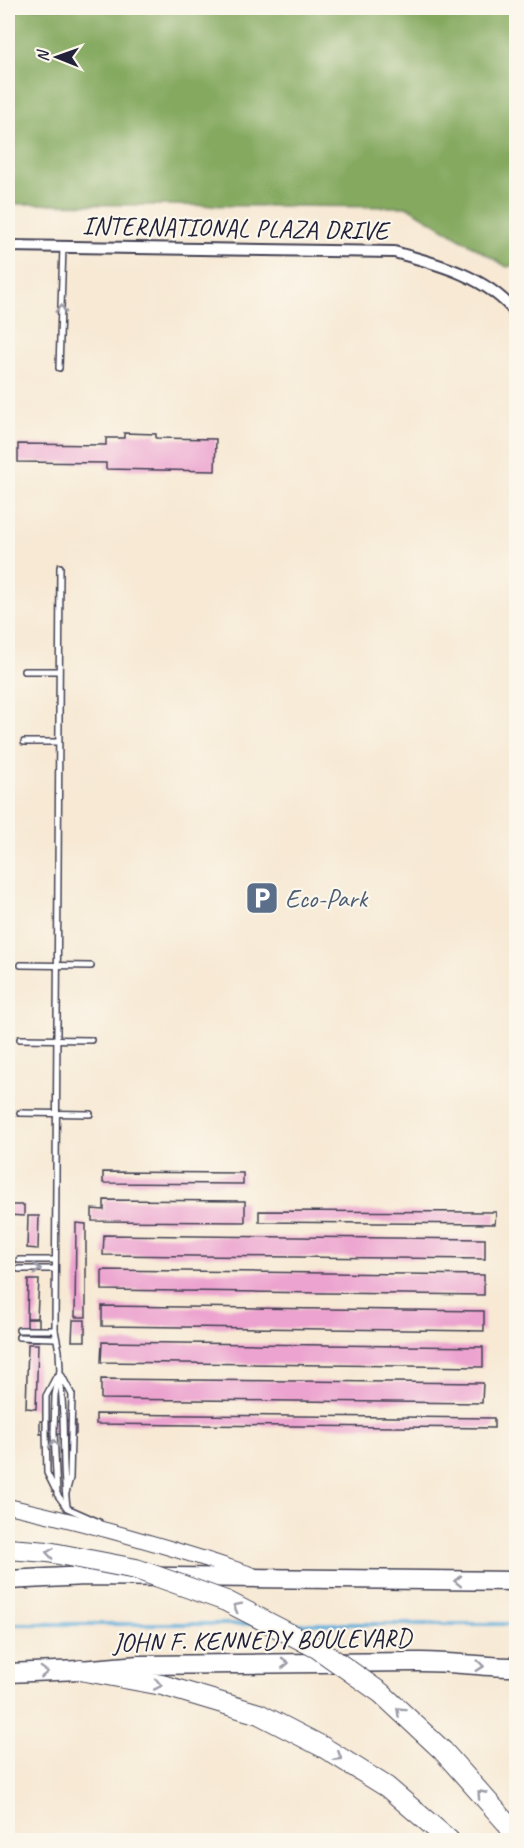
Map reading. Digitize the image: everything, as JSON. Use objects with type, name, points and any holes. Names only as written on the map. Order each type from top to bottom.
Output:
[{"type":"highway","points":[[8,1549],[48,1552],[136,1569],[226,1601],[316,1648],[381,1693],[443,1751],[506,1822],[516,1838]]},
{"type":"highway","points":[[8,1580],[85,1576],[516,1581]]},
{"type":"highway","name":"JOHN F. KENNEDY BOULEVARD","points":[[8,1673],[139,1665],[443,1662],[489,1667],[516,1667]]},
{"type":"highway","points":[[80,1670],[162,1685],[259,1714],[323,1747],[387,1787],[449,1840]]},
{"type":"street","name":"INTERNATIONAL PLAZA DRIVE","points":[[8,246],[394,252],[452,268],[483,285],[516,313]]},
{"type":"street","points":[[8,1506],[177,1549],[265,1578]]},
{"type":"lane","points":[[59,368],[63,247]]},
{"type":"lane","points":[[60,567],[55,1113],[55,1338],[59,1351],[60,1370],[55,1395],[54,1432],[57,1494],[67,1508],[99,1522],[145,1536],[177,1549]]},
{"type":"lane","points":[[24,671],[58,671]]},
{"type":"lane","points":[[24,742],[57,742]]},
{"type":"lane","points":[[21,965],[91,966]]},
{"type":"lane","points":[[20,1039],[90,1040]]},
{"type":"lane","points":[[20,1113],[90,1114]]},
{"type":"lane","points":[[19,1260],[55,1260]]},
{"type":"lane","points":[[19,1269],[55,1269]]},
{"type":"lane","points":[[19,1330],[55,1330]]},
{"type":"lane","points":[[19,1337],[55,1338]]},
{"type":"lane","points":[[60,1370],[72,1395],[70,1478],[65,1494],[67,1508]]},
{"type":"green space","points":[[8,8],[516,8],[516,265],[507,267],[408,207],[8,204]]},
{"type":"building","points":[[124,433],[156,434],[156,438],[216,439],[215,471],[106,469],[106,463],[18,462],[18,444],[106,445],[106,438],[124,438]]},
{"type":"building","points":[[103,1172],[243,1173],[243,1184],[103,1183]]},
{"type":"building","points":[[104,1200],[245,1201],[245,1222],[92,1221],[92,1209],[104,1210]]},
{"type":"building","points":[[8,1205],[24,1205],[24,1216],[8,1215]]},
{"type":"building","points":[[259,1211],[496,1212],[495,1224],[259,1222]]},
{"type":"building","points":[[28,1216],[39,1216],[38,1249],[27,1248]]},
{"type":"building","points":[[76,1223],[86,1224],[86,1317],[75,1317]]},
{"type":"building","points":[[104,1235],[485,1239],[485,1259],[103,1255]]},
{"type":"building","points":[[102,1270],[484,1275],[484,1295],[102,1290]]},
{"type":"building","points":[[28,1280],[39,1280],[37,1318],[27,1318]]},
{"type":"building","points":[[102,1306],[484,1311],[484,1331],[102,1326]]},
{"type":"building","points":[[27,1319],[39,1319],[39,1341],[27,1341]]},
{"type":"building","points":[[73,1320],[85,1320],[85,1341],[72,1341]]},
{"type":"building","points":[[102,1342],[483,1347],[483,1367],[101,1362]]},
{"type":"building","points":[[28,1344],[38,1344],[36,1409],[26,1408]]},
{"type":"building","points":[[101,1379],[483,1383],[482,1403],[101,1399]]},
{"type":"building","points":[[96,1414],[494,1418],[494,1428],[96,1424]]},
{"type":"building","points":[[40,1421],[76,1421],[76,1434],[40,1434]]},
{"type":"waterway","points":[[8,1624],[252,1624]]},
{"type":"waterway","points":[[286,1624],[516,1624]]},
{"type":"place","name":"Eco-Park","points":[[262,898]]}]
